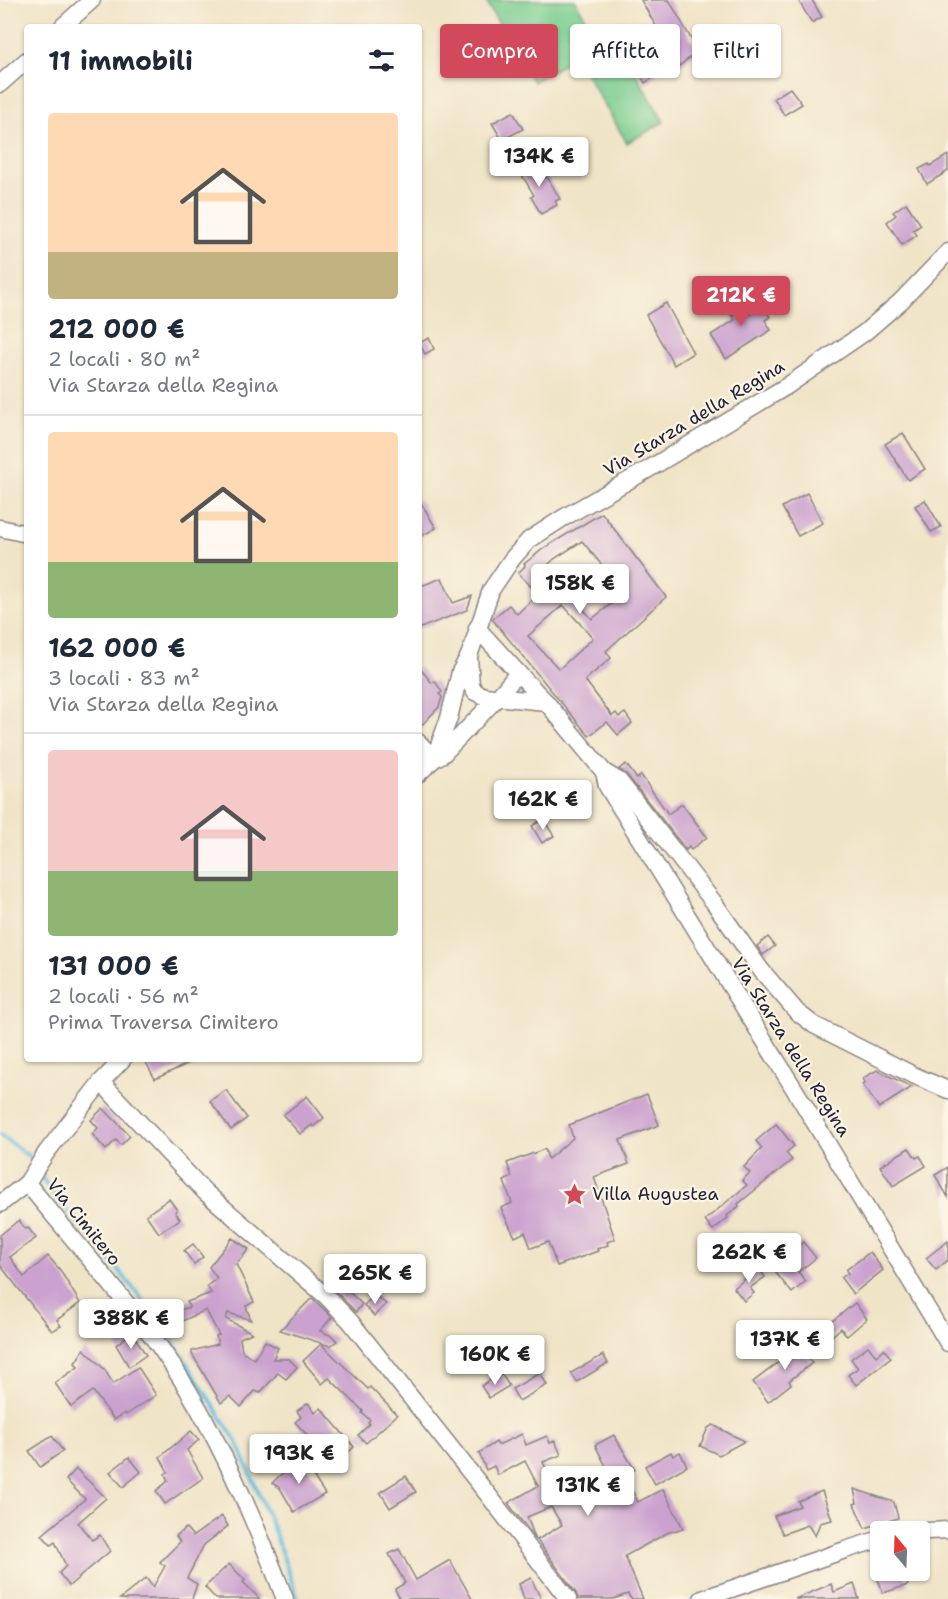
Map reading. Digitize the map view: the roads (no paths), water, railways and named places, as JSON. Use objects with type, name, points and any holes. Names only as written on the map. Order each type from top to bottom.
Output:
[{"type":"street","points":[[65,24],[92,0]]},
{"type":"street","points":[[0,84],[24,63]]},
{"type":"street","name":"Via Starza della Regina","points":[[434,759],[449,718],[460,672],[469,656],[491,590],[512,559],[529,540],[787,386],[864,333],[900,302],[948,252]]},
{"type":"street","points":[[0,528],[24,533]]},
{"type":"street","name":"Via Starza della Regina","points":[[477,628],[546,702],[604,772],[619,781],[715,904],[761,970],[796,1012],[814,1025],[948,1090]]},
{"type":"street","name":"Via Starza della Regina","points":[[469,656],[471,685],[475,692],[484,696],[546,702]]},
{"type":"street","name":"Via Starza della Regina","points":[[422,770],[443,754],[518,673]]},
{"type":"street","points":[[422,746],[434,759]]},
{"type":"street","name":"Via Starza della Regina","points":[[604,772],[607,786],[948,1342]]},
{"type":"street","points":[[0,1204],[27,1183],[46,1153],[101,1082],[120,1062]]},
{"type":"street","points":[[101,1082],[205,1192],[327,1297],[350,1321],[482,1486],[568,1599]]},
{"type":"street","name":"Via Cimitero","points":[[27,1183],[152,1336],[189,1393],[216,1442],[285,1599]]},
{"type":"street","points":[[930,1531],[948,1530]]},
{"type":"street","points":[[702,1599],[870,1542]]},
{"type":"waterway","points":[[0,1135],[30,1157]]},
{"type":"waterway","points":[[42,1178],[164,1327],[239,1446],[273,1528],[298,1599]]},
{"type":"place","name":"Villa Augustea","points":[[574,1194]]}]
